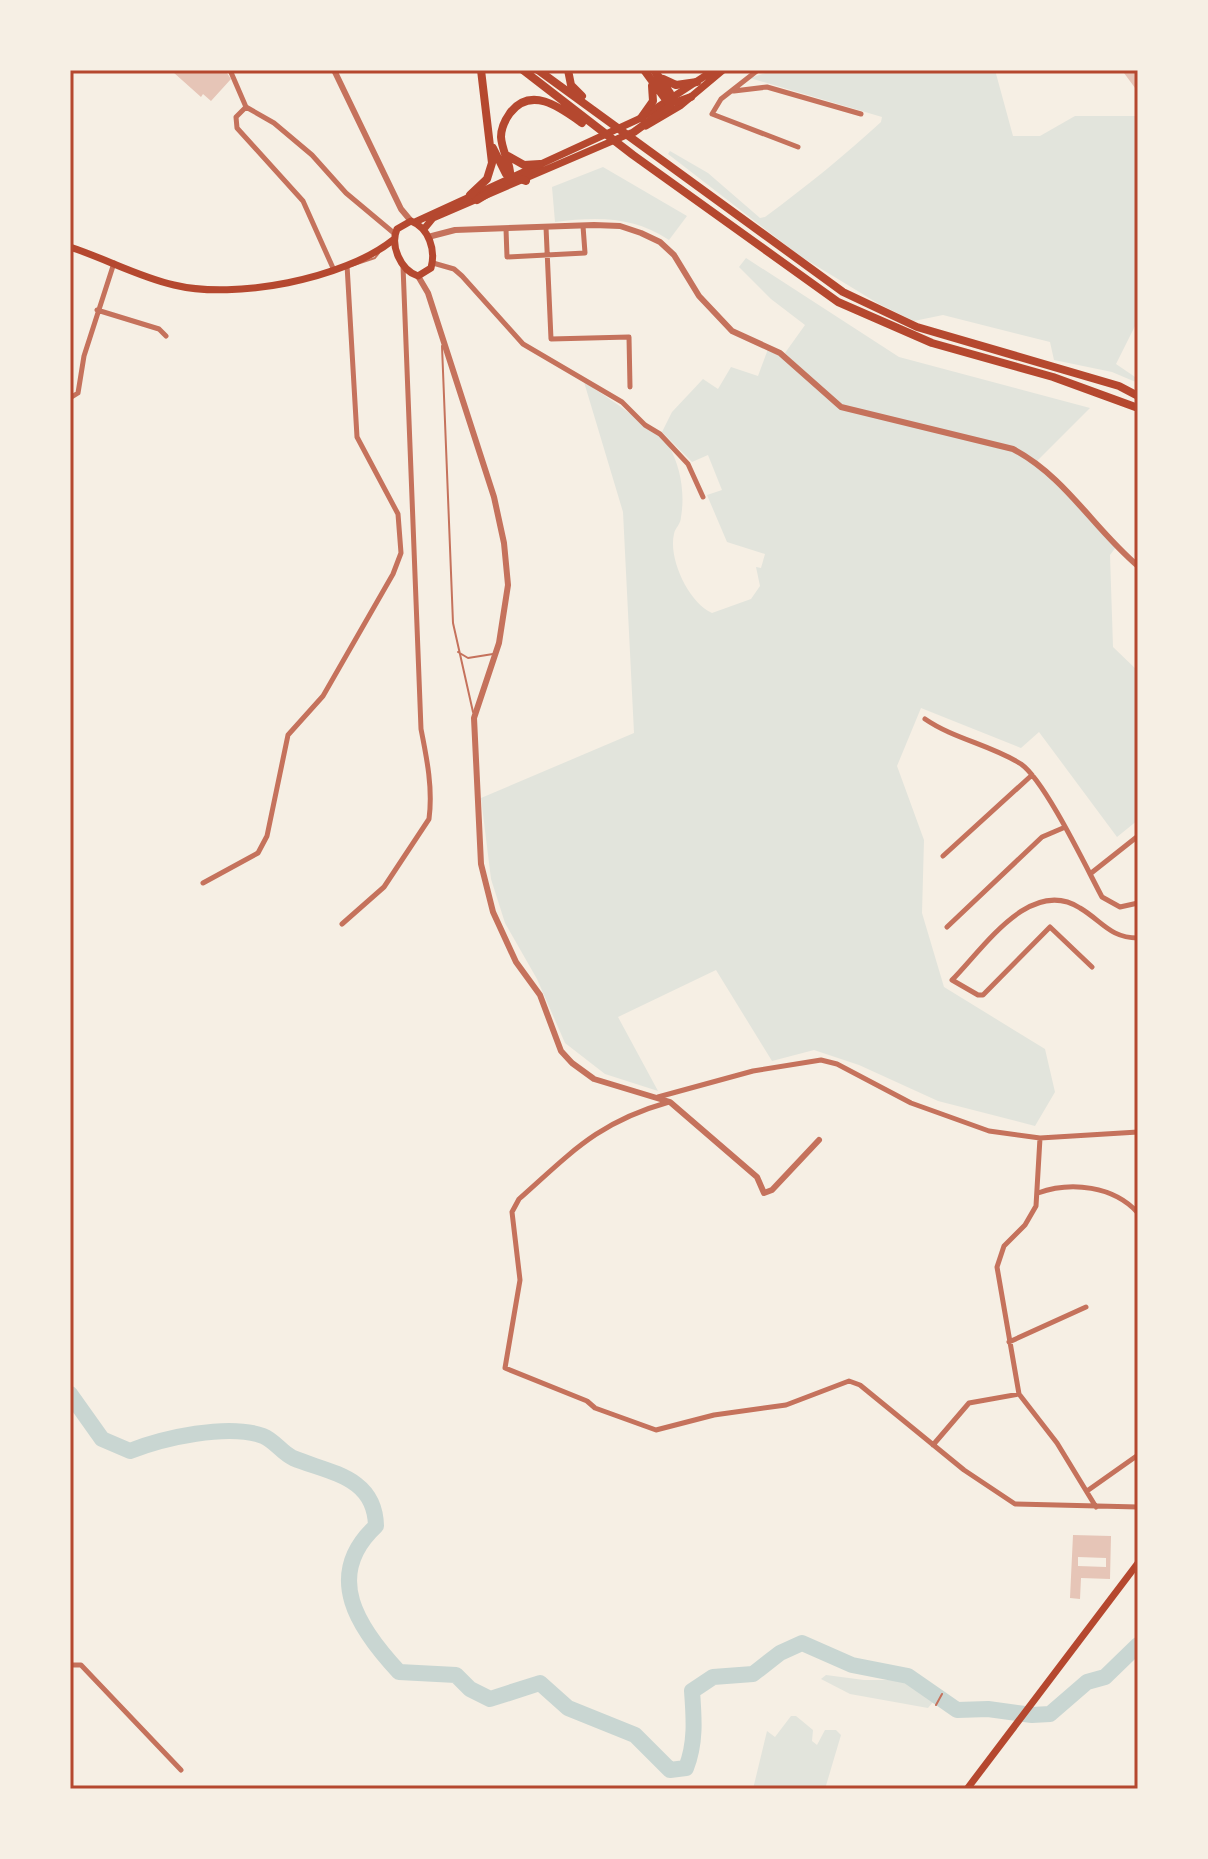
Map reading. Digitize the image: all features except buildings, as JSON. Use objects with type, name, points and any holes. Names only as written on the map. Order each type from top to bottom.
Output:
[{"type":"highway","points":[[473,198],[490,173],[491,143],[481,70]]},
{"type":"highway","points":[[523,70],[633,155],[838,302],[932,343],[1053,377],[1138,408]]},
{"type":"highway","points":[[538,70],[811,272],[860,301],[917,327],[1119,386],[1138,396]]},
{"type":"highway","points":[[568,70],[571,85],[601,116]]},
{"type":"highway","points":[[644,70],[676,85],[697,82]]},
{"type":"highway","points":[[634,132],[667,109],[671,102],[670,93],[655,76]]},
{"type":"highway","points":[[641,118],[653,101],[655,76]]},
{"type":"highway","points":[[671,102],[691,97]]},
{"type":"highway","points":[[510,177],[511,168],[501,138],[504,123],[523,102],[546,101],[582,123],[590,123]]},
{"type":"highway","points":[[491,143],[510,177]]},
{"type":"highway","points":[[505,151],[518,164],[540,164]]},
{"type":"highway","points":[[473,198],[510,177],[526,181]]},
{"type":"main road","points":[[510,177],[641,118],[671,102],[714,70]]},
{"type":"main road","points":[[70,247],[170,284],[201,288],[286,285],[383,248],[402,224],[526,181],[634,132],[667,115],[723,70]]},
{"type":"main road","points":[[426,233],[433,218],[473,198]]},
{"type":"main road","points":[[383,248],[419,274],[433,263],[426,233],[413,221]]},
{"type":"main road","points":[[394,237],[401,261]]},
{"type":"main road","points":[[967,1789],[1138,1563]]},
{"type":"street","points":[[230,70],[246,107],[274,123],[312,155],[346,193],[394,237]]},
{"type":"street","points":[[334,70],[401,209],[413,221]]},
{"type":"street","points":[[758,70],[729,92],[712,114],[798,147]]},
{"type":"street","points":[[729,92],[767,87],[861,114]]},
{"type":"street","points":[[246,107],[236,117],[237,128],[303,201],[333,268]]},
{"type":"street","points":[[401,209],[402,224]]},
{"type":"street","points":[[506,229],[507,257],[547,256],[585,253],[583,226]]},
{"type":"street","points":[[426,233],[620,226],[660,242],[674,255],[699,296],[722,323],[732,331],[780,353],[841,407],[1013,449],[1037,461],[1062,483],[1116,547],[1138,566]]},
{"type":"street","points":[[546,227],[551,339],[629,337],[630,387]]},
{"type":"street","points":[[342,924],[384,887],[429,819],[431,807],[429,768],[421,729],[401,261]]},
{"type":"street","points":[[70,398],[78,393],[97,310],[114,262]]},
{"type":"street","points":[[203,883],[258,853],[267,836],[288,735],[323,696],[393,574],[401,553],[398,514],[357,437],[347,263]]},
{"type":"street","points":[[433,263],[454,269],[462,276],[523,344],[622,402],[645,425],[660,434],[688,464],[703,497]]},
{"type":"street","points":[[402,286],[419,274],[428,293],[494,497],[504,543],[508,585],[495,654],[474,718],[481,864],[493,912],[516,962],[540,995],[561,1051],[572,1063],[594,1079],[670,1102],[757,1177],[764,1193],[772,1190],[819,1140]]},
{"type":"street","points":[[97,310],[159,329],[166,336]]},
{"type":"street","points":[[925,719],[944,732],[1020,764],[1032,775],[1109,903],[1120,907],[1138,903]]},
{"type":"street","points":[[943,856],[1032,775]]},
{"type":"street","points":[[947,927],[1042,837],[1063,828]]},
{"type":"street","points":[[1090,874],[1138,836]]},
{"type":"street","points":[[1092,967],[1050,927],[983,995],[952,980],[1015,916],[1041,900],[1069,903],[1115,935],[1138,938]]},
{"type":"street","points":[[658,1097],[753,1071],[821,1060],[837,1064],[911,1103],[975,1127],[1040,1138],[1138,1132]]},
{"type":"street","points":[[670,1102],[641,1110],[600,1129],[519,1199],[512,1212],[520,1280],[505,1368],[587,1401],[595,1408],[656,1430],[714,1415],[786,1405],[841,1383],[860,1385],[933,1445],[1015,1504],[1138,1507]]},
{"type":"street","points":[[1040,1138],[1038,1193],[1030,1217],[998,1255],[1009,1342],[1019,1394],[1096,1507]]},
{"type":"street","points":[[1038,1193],[1056,1187],[1086,1188],[1128,1202],[1138,1213]]},
{"type":"street","points":[[1009,1342],[1086,1307]]},
{"type":"street","points":[[1138,1351],[1138,1392]]},
{"type":"street","points":[[933,1445],[969,1403],[1019,1394]]},
{"type":"street","points":[[1087,1491],[1138,1455]]},
{"type":"street","points":[[70,1665],[81,1665],[181,1770]]},
{"type":"lane","points":[[442,336],[445,469],[457,651],[471,692],[474,718]]},
{"type":"lane","points":[[457,651],[468,658],[480,659],[495,654]]},
{"type":"lane","points":[[936,1705],[942,1694]]},
{"type":"shaded area","points":[[775,70],[995,70],[1013,136],[1040,136],[1075,116],[1138,116],[1138,320],[1116,364],[1138,379],[1138,383],[1112,372],[1054,360],[1050,342],[943,315],[914,321],[879,304],[800,256],[668,154],[670,151],[708,173],[760,218],[810,182],[881,122],[882,117],[750,78]]},
{"type":"shaded area","points":[[603,167],[687,216],[669,240],[628,222],[585,219],[555,222],[552,187]]},
{"type":"shaded area","points":[[746,258],[899,357],[1090,408],[1037,461],[1062,483],[1116,547],[1110,555],[1113,647],[1138,671],[1138,820],[1117,837],[1039,732],[1021,748],[921,708],[897,766],[924,840],[922,913],[944,987],[1045,1049],[1055,1092],[1035,1126],[938,1101],[859,1065],[814,1050],[772,1061],[716,970],[618,1017],[658,1091],[605,1074],[565,1043],[537,979],[505,923],[491,879],[481,798],[634,733],[623,512],[584,382],[654,431],[668,445],[681,480],[681,519],[674,534],[674,555],[682,579],[696,600],[712,613],[751,599],[760,586],[756,567],[761,568],[765,554],[727,542],[707,495],[722,490],[708,455],[692,462],[662,432],[672,412],[703,379],[718,389],[731,367],[758,376],[768,349],[806,373],[785,353],[805,325],[771,299],[739,267]]},
{"type":"shaded area","points":[[826,1675],[864,1680],[907,1680],[922,1687],[933,1702],[928,1708],[850,1694],[821,1679]]},
{"type":"shaded area","points":[[791,1716],[796,1716],[813,1730],[812,1741],[817,1745],[825,1730],[836,1730],[841,1735],[825,1789],[753,1789],[767,1731],[775,1737]]},
{"type":"waterway","points":[[70,1394],[102,1439],[130,1451],[196,1434],[249,1432],[267,1438],[293,1458],[348,1479],[368,1496],[374,1509],[376,1526],[360,1545],[351,1564],[349,1583],[352,1602],[371,1638],[399,1672],[456,1675],[470,1689],[490,1699],[540,1683],[568,1708],[635,1735],[670,1770],[686,1768],[689,1759],[694,1730],[692,1691],[713,1677],[753,1674],[780,1653],[802,1643],[852,1665],[908,1676],[957,1710],[988,1709],[1032,1715],[1050,1714],[1087,1682],[1105,1677],[1138,1645]]}]
